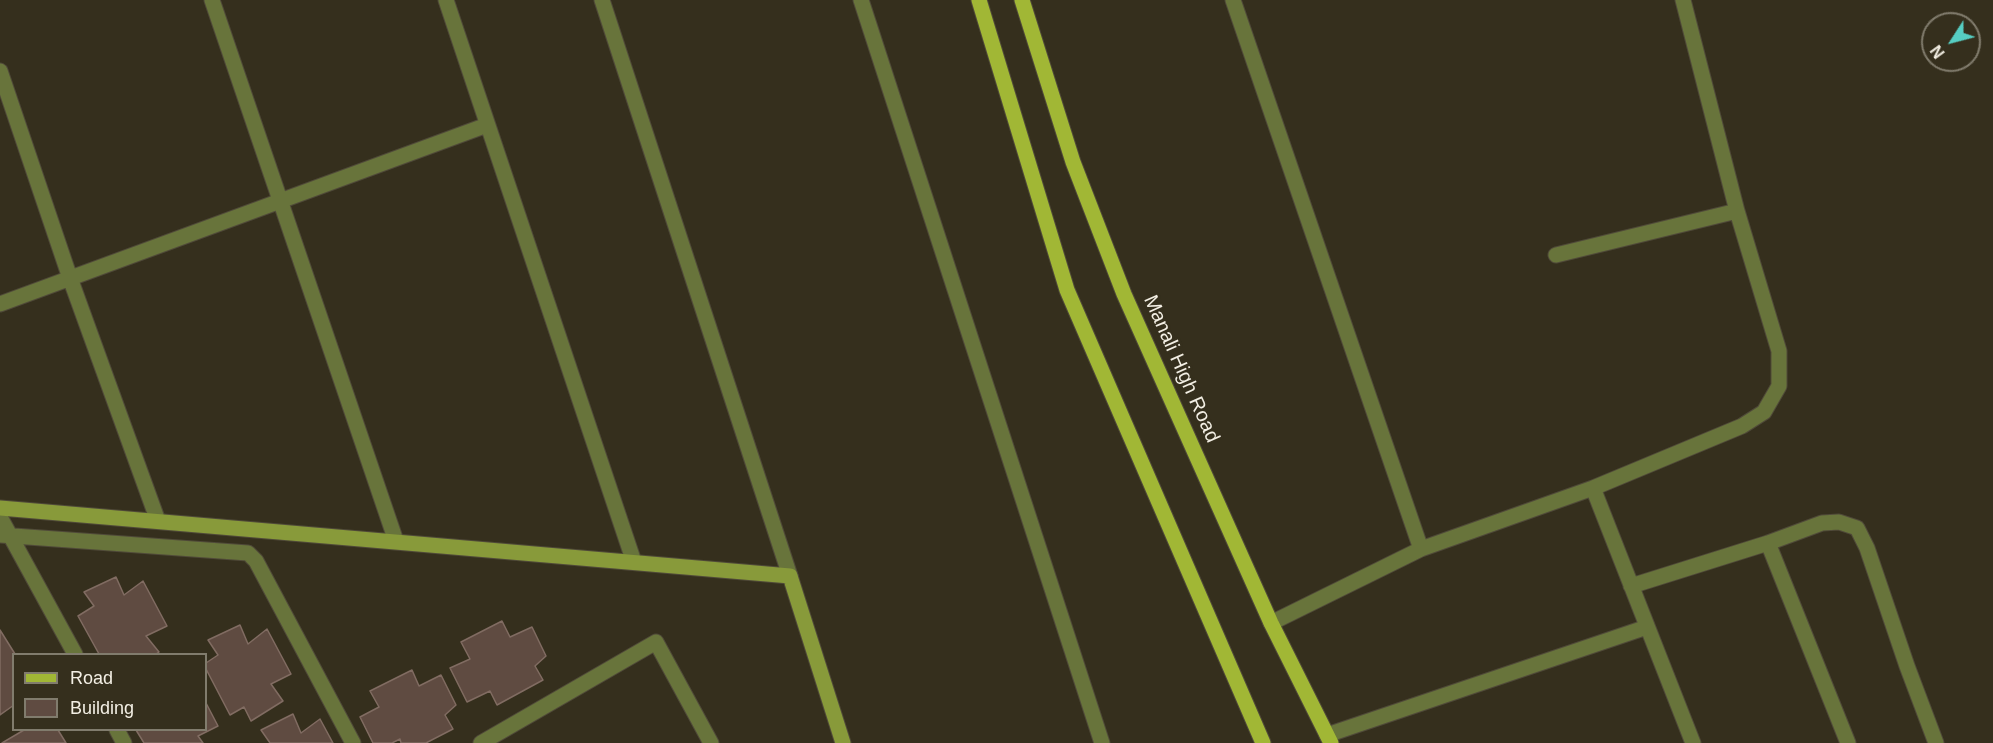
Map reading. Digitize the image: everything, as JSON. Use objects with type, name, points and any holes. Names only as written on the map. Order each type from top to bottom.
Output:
[{"type":"main road","points":[[979,0],[1067,290],[1263,743]]},
{"type":"main road","name":"Manali High Road","points":[[1022,0],[1073,162],[1124,294],[1271,623],[1329,739]]},
{"type":"street","points":[[212,0],[396,541]]},
{"type":"street","points":[[446,0],[634,561]]},
{"type":"street","points":[[602,0],[843,743]]},
{"type":"street","points":[[861,0],[1102,743]]},
{"type":"street","points":[[1233,0],[1421,549]]},
{"type":"street","points":[[1271,623],[1421,549],[1593,488],[1742,426],[1764,412],[1779,386],[1779,351],[1737,211],[1683,0]]},
{"type":"street","points":[[0,71],[70,278],[158,521]]},
{"type":"street","points":[[0,304],[487,125]]},
{"type":"street","points":[[1556,255],[1737,211]]},
{"type":"street","points":[[1593,488],[1693,743]]},
{"type":"street","points":[[0,508],[790,576]]},
{"type":"street","points":[[0,517],[5,536],[74,653]]},
{"type":"street","points":[[1631,586],[1768,543],[1822,523],[1839,522],[1857,528],[1867,548],[1936,743]]},
{"type":"street","points":[[5,536],[248,553],[256,561],[353,743]]},
{"type":"street","points":[[1768,543],[1848,743]]},
{"type":"street","points":[[1329,739],[1647,627]]},
{"type":"street","points":[[481,743],[656,642],[711,743]]},
{"type":"building","points":[[116,577],[124,595],[143,581],[167,626],[146,636],[159,652],[98,653],[78,616],[94,606],[84,592]]},
{"type":"building","points":[[502,621],[510,637],[532,627],[546,656],[535,666],[543,680],[497,705],[490,691],[467,702],[450,668],[470,659],[461,642]]},
{"type":"building","points":[[240,625],[248,644],[267,629],[291,674],[271,684],[283,701],[251,721],[244,707],[230,715],[207,671],[207,662],[218,655],[208,640]]},
{"type":"building","points":[[0,630],[14,653],[12,653],[12,706],[0,715]]},
{"type":"building","points":[[412,670],[419,686],[441,675],[456,705],[445,715],[453,729],[426,743],[401,743],[400,739],[392,743],[373,743],[360,717],[379,707],[370,691]]},
{"type":"building","points":[[207,705],[218,726],[198,736],[203,743],[144,743],[137,731],[207,731]]},
{"type":"building","points":[[293,714],[301,733],[320,719],[333,743],[270,743],[261,730]]},
{"type":"building","points":[[22,731],[59,731],[66,743],[2,743]]}]
